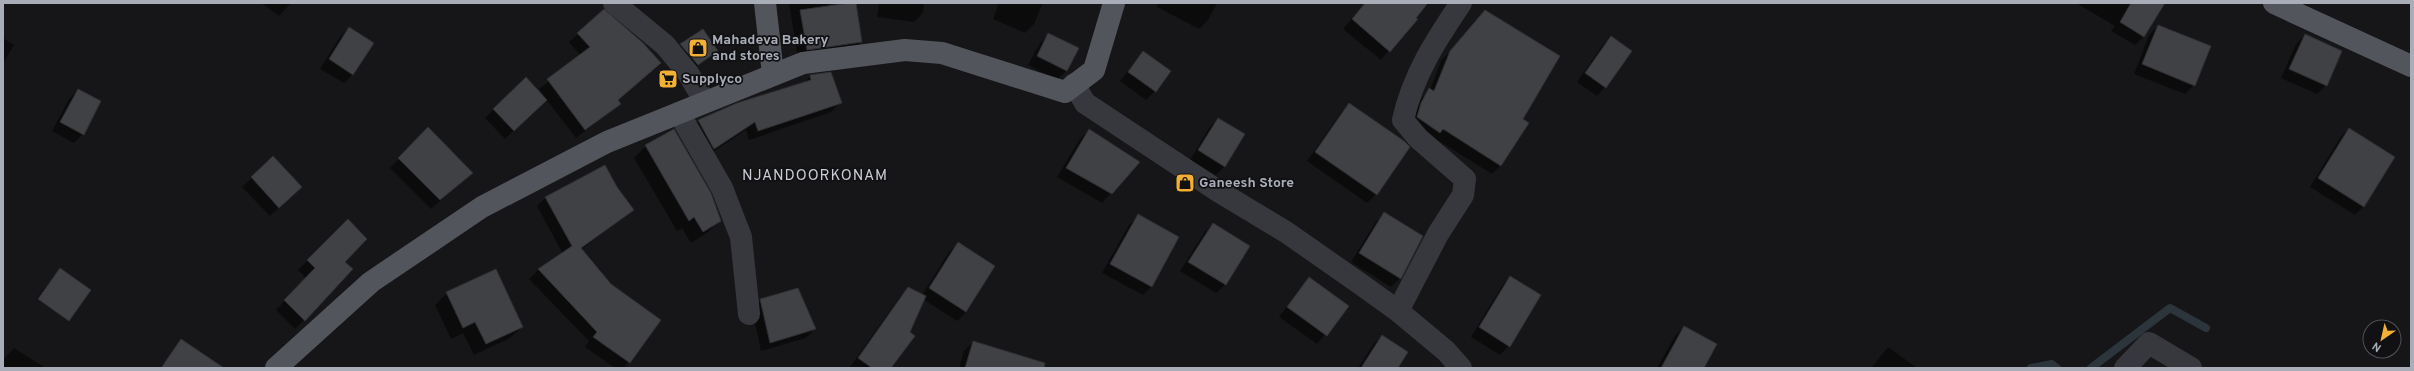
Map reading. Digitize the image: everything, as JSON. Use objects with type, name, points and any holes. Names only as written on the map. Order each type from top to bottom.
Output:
[{"type":"main road","points":[[765,3],[774,74]]},
{"type":"main road","points":[[276,368],[371,282],[482,207],[607,142],[803,63],[905,50],[942,53],[1065,92],[1094,70],[1114,3]]},
{"type":"main road","points":[[2274,3],[2411,66]]},
{"type":"street","points":[[614,3],[665,45],[688,73],[705,102]]},
{"type":"street","points":[[1398,311],[1438,234],[1463,195],[1465,179],[1418,138],[1403,120],[1409,94],[1428,51],[1461,3]]},
{"type":"street","points":[[1074,84],[1085,103],[1218,191],[1286,232],[1398,311],[1446,352],[1461,368]]},
{"type":"street","points":[[679,113],[722,188],[740,237],[749,314]]},
{"type":"street","points":[[2125,368],[2150,342],[2191,368]]},
{"type":"building","points":[[856,3],[862,42],[807,50],[800,10]]},
{"type":"building","points":[[1365,3],[1428,3],[1416,18],[1418,19],[1390,52],[1352,19]]},
{"type":"building","points":[[2131,3],[2165,3],[2144,37],[2120,22]]},
{"type":"building","points":[[604,9],[643,43],[661,63],[618,100],[621,104],[585,130],[547,79],[590,47],[577,33]]},
{"type":"building","points":[[1485,10],[1560,56],[1523,119],[1529,123],[1501,166],[1443,129],[1440,133],[1417,117],[1421,103],[1429,88],[1434,91],[1450,51]]},
{"type":"building","points":[[2158,25],[2211,46],[2195,86],[2142,64]]},
{"type":"building","points":[[349,27],[374,43],[353,75],[329,59]]},
{"type":"building","name":"Mahadeva Bakery and stores","points":[[703,29],[718,51],[698,65],[680,44]]},
{"type":"building","points":[[1048,33],[1079,48],[1067,71],[1037,56]]},
{"type":"building","points":[[2305,34],[2342,51],[2327,86],[2289,69]]},
{"type":"building","points":[[1611,36],[1632,51],[1606,88],[1585,73]]},
{"type":"building","points":[[1143,51],[1171,71],[1156,92],[1128,72]]},
{"type":"building","points":[[831,72],[842,103],[758,131],[755,122],[714,149],[698,120],[737,103],[811,80],[810,75]]},
{"type":"building","points":[[526,77],[547,100],[514,131],[493,109]]},
{"type":"building","points":[[78,89],[101,101],[84,135],[60,122]]},
{"type":"building","points":[[1349,103],[1404,141],[1410,147],[1377,195],[1315,152]]},
{"type":"building","points":[[1218,118],[1245,134],[1225,167],[1198,150]]},
{"type":"building","points":[[428,127],[473,173],[440,200],[398,158]]},
{"type":"building","points":[[2349,128],[2395,157],[2364,207],[2318,178]]},
{"type":"building","points":[[674,129],[711,193],[721,221],[703,232],[694,217],[689,221],[645,145]]},
{"type":"building","points":[[1089,129],[1140,162],[1112,194],[1066,168]]},
{"type":"building","points":[[273,156],[302,187],[279,208],[251,177]]},
{"type":"building","points":[[605,165],[617,187],[634,210],[581,248],[611,284],[661,320],[630,363],[593,337],[597,332],[538,269],[572,246],[545,197]]},
{"type":"building","points":[[1384,212],[1423,236],[1401,279],[1359,253]]},
{"type":"building","points":[[1138,214],[1179,237],[1152,287],[1110,264]]},
{"type":"building","points":[[348,219],[367,239],[345,262],[353,269],[305,321],[284,300],[315,268],[307,260]]},
{"type":"building","points":[[1213,223],[1250,246],[1226,285],[1188,262]]},
{"type":"building","points":[[958,242],[995,266],[966,312],[929,288]]},
{"type":"building","points":[[60,268],[91,290],[69,321],[38,299]]},
{"type":"building","points":[[496,269],[523,327],[486,344],[475,322],[463,328],[446,292]]},
{"type":"building","points":[[1510,276],[1541,295],[1510,347],[1479,327]]},
{"type":"building","points":[[1309,277],[1349,306],[1327,336],[1287,307]]},
{"type":"building","points":[[908,287],[926,296],[910,332],[915,336],[891,368],[872,368],[858,358]]},
{"type":"building","points":[[798,288],[816,329],[770,343],[760,299]]},
{"type":"building","points":[[1684,326],[1717,344],[1704,368],[1661,368]]},
{"type":"building","points":[[1382,335],[1408,352],[1398,368],[1361,368]]},
{"type":"building","points":[[181,339],[224,368],[161,368]]},
{"type":"building","points":[[973,341],[1045,363],[1044,368],[965,368]]},
{"type":"waterway","points":[[2091,368],[2170,308],[2206,328]]},
{"type":"waterway","points":[[2031,368],[2052,364],[2057,368]]},
{"type":"place","name":"Mahadeva Bakery and stores","points":[[698,48]]},
{"type":"place","name":"Supplyco","points":[[668,79]]},
{"type":"place","name":"Ganeesh Store","points":[[1185,183]]},
{"type":"district","name":"NJANDOORKONAM","points":[[815,176]]}]
